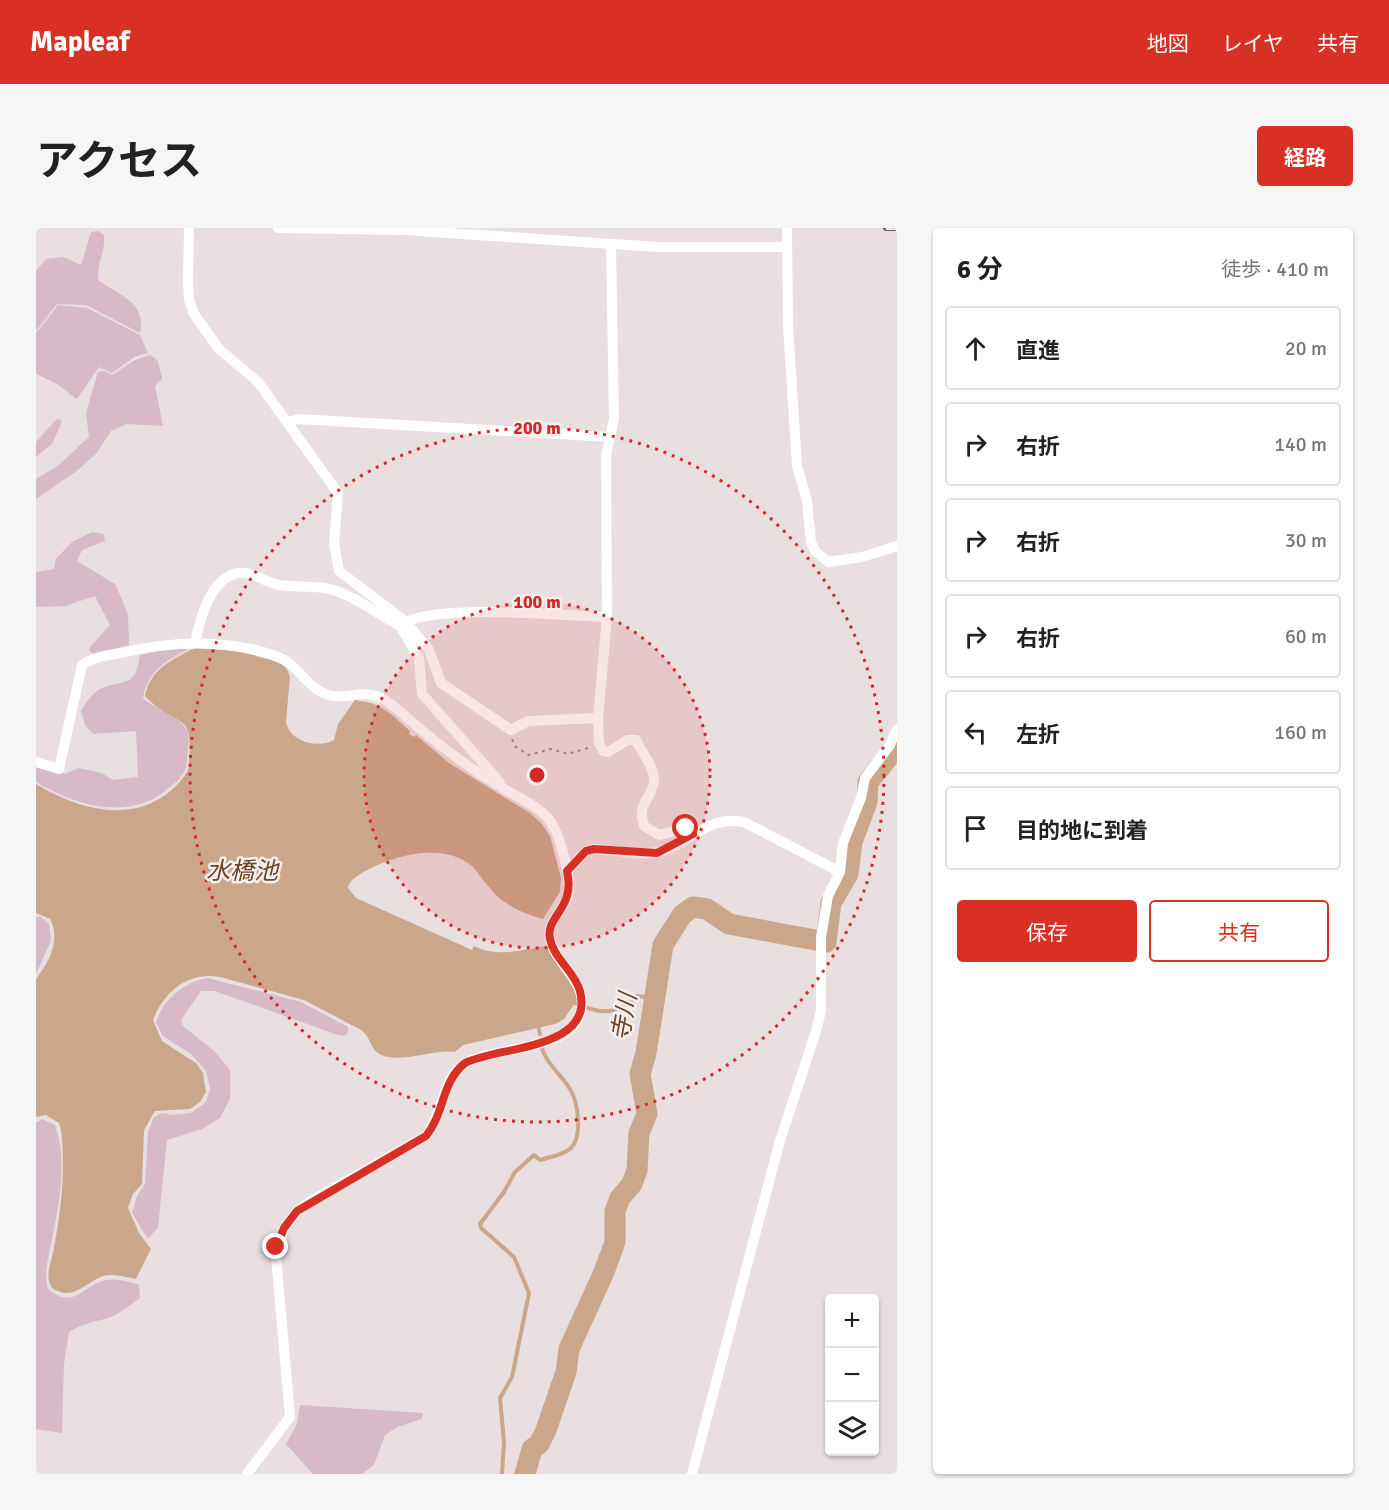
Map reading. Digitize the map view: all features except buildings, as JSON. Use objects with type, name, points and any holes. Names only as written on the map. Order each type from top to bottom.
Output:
[{"type":"street","points":[[189,228],[188,282],[194,314],[205,332],[258,382],[338,493],[334,543],[339,572],[402,623],[429,650],[441,683],[511,730],[528,721],[598,717]]},
{"type":"street","points":[[278,228],[404,230],[611,245],[788,247]]},
{"type":"street","points":[[787,228],[788,326],[797,466],[807,501],[814,551],[828,562],[862,557],[897,546]]},
{"type":"street","points":[[611,245],[614,419],[606,455],[607,617],[598,717],[599,743],[608,752],[628,740],[636,740],[654,779],[640,816],[650,832],[659,835],[686,828],[693,834]]},
{"type":"street","points":[[289,422],[298,419],[610,437]]},
{"type":"street","points":[[195,643],[204,610],[220,583],[236,573],[244,573],[278,585],[330,589],[402,623],[448,612],[607,617]]},
{"type":"street","points":[[402,623],[418,658],[422,694],[499,781],[501,787]]},
{"type":"street","points":[[36,762],[59,769],[79,672],[88,660],[184,642],[241,647],[286,661],[314,689],[328,695],[339,697],[370,694],[385,700],[457,759],[547,817],[554,827],[571,886],[569,894],[550,926],[549,938],[552,948],[578,985],[581,1007],[579,1018],[567,1032],[465,1063],[452,1075],[434,1126],[426,1136],[307,1203],[291,1218],[279,1238],[275,1266],[290,1417],[247,1474]]},
{"type":"street","points":[[692,1474],[779,1144],[821,1011],[821,941],[828,896],[840,872],[843,843],[861,798],[865,778],[890,745],[897,729]]},
{"type":"street","points":[[567,871],[586,851],[594,849],[657,853],[718,822],[744,822],[840,872]]},
{"type":"path","points":[[511,730],[516,747],[529,755],[544,749],[568,754],[577,753],[599,743]]},
{"type":"shaded area","points":[[98,231],[104,235],[104,247],[98,270],[99,281],[130,301],[135,307],[141,322],[140,333],[86,305],[57,304],[36,331],[36,271],[46,259],[63,257],[81,265],[91,232]]},
{"type":"shaded area","points":[[58,305],[87,308],[140,335],[148,353],[136,356],[112,373],[99,367],[77,399],[57,384],[36,374],[36,333]]},
{"type":"shaded area","points":[[150,355],[158,361],[162,379],[155,386],[163,426],[126,424],[111,431],[96,454],[78,470],[36,499],[36,479],[59,465],[89,437],[86,413],[98,372],[104,371],[112,375],[135,360]]},
{"type":"shaded area","points":[[58,418],[62,422],[52,444],[36,457],[36,442]]},
{"type":"shaded area","points":[[92,532],[104,534],[105,541],[82,550],[77,561],[115,584],[128,614],[129,645],[94,654],[89,651],[90,647],[110,625],[95,596],[65,606],[36,607],[36,572],[54,569],[56,559],[72,542]]},
{"type":"shaded area","points":[[167,647],[192,647],[160,666],[149,680],[143,698],[176,718],[187,730],[189,742],[187,763],[180,779],[153,798],[137,805],[120,807],[103,807],[68,798],[36,782],[36,766],[65,774],[78,768],[102,773],[113,780],[138,777],[136,731],[93,734],[85,725],[81,711],[100,689],[131,678],[138,666],[140,655]]},
{"type":"shaded area","points":[[36,917],[41,917],[49,924],[51,941],[36,974]]},
{"type":"shaded area","points":[[208,978],[301,1002],[348,1027],[348,1032],[344,1036],[338,1035],[215,991],[201,991],[181,1020],[183,1026],[214,1051],[230,1070],[230,1099],[220,1118],[202,1129],[167,1140],[158,1227],[148,1239],[132,1213],[137,1196],[145,1184],[148,1132],[154,1117],[162,1113],[173,1115],[191,1113],[206,1102],[210,1089],[206,1071],[191,1054],[163,1036],[156,1022],[169,999],[183,987]]},
{"type":"shaded area","points":[[42,1119],[55,1125],[62,1167],[46,1271],[48,1289],[65,1298],[78,1295],[107,1280],[119,1280],[139,1285],[140,1298],[115,1315],[85,1324],[69,1332],[64,1364],[62,1433],[36,1429],[36,1123]]},
{"type":"shaded area","points":[[300,1405],[423,1413],[422,1419],[397,1427],[385,1435],[374,1465],[362,1474],[313,1474],[286,1444],[297,1424]]},
{"type":"water","name":"水橋池","points":[[195,648],[238,651],[285,664],[290,677],[286,722],[293,735],[299,739],[313,744],[328,743],[334,740],[338,724],[357,697],[358,701],[373,704],[386,711],[410,731],[409,734],[414,737],[416,735],[449,763],[530,813],[542,824],[550,836],[561,878],[560,892],[543,919],[521,911],[500,899],[472,866],[450,855],[424,853],[398,857],[358,875],[351,881],[348,888],[356,898],[472,950],[474,946],[492,952],[509,952],[546,946],[575,988],[577,1000],[564,1019],[555,1024],[463,1045],[455,1052],[446,1051],[394,1058],[378,1053],[361,1030],[304,1000],[220,977],[198,977],[179,985],[164,1000],[153,1020],[162,1041],[196,1063],[203,1073],[206,1092],[200,1102],[190,1109],[155,1111],[144,1130],[142,1184],[133,1194],[128,1208],[139,1233],[151,1249],[136,1279],[107,1275],[78,1290],[59,1292],[52,1288],[48,1275],[62,1191],[61,1129],[59,1123],[46,1115],[36,1117],[36,979],[49,958],[54,935],[50,919],[36,913],[36,784],[76,803],[117,810],[137,808],[156,801],[173,789],[188,771],[189,736],[186,727],[181,722],[156,707],[145,696],[157,672],[171,661]]},
{"type":"waterway","name":"寺川","points":[[525,1474],[532,1449],[539,1444],[546,1430],[566,1372],[569,1349],[615,1242],[615,1211],[620,1198],[632,1184],[637,1170],[639,1133],[647,1114],[640,1074],[646,1053],[663,945],[682,915],[693,907],[707,909],[729,924],[826,942],[831,903],[848,874],[852,842],[867,802],[868,782],[897,747]]},
{"type":"waterway","points":[[570,1001],[605,1011],[620,1008],[637,996],[655,998]]},
{"type":"waterway","points":[[538,1025],[540,1034]]},
{"type":"waterway","points":[[502,1474],[504,1442],[500,1398],[512,1377],[529,1293],[514,1257],[481,1228],[480,1224],[504,1192],[515,1172],[534,1155],[540,1160],[557,1156],[575,1143],[578,1119],[573,1095],[541,1046]]},
{"type":"railway","points":[[886,228],[897,228]]},
{"type":"route","points":[[276,1247],[291,1218],[307,1203],[426,1136],[434,1126],[452,1075],[465,1063],[551,1039],[567,1032],[579,1018],[581,993],[578,985],[552,948],[549,931],[569,894],[571,886],[567,871],[577,864],[586,851],[594,849],[657,853],[669,849],[693,834],[686,828]]}]
